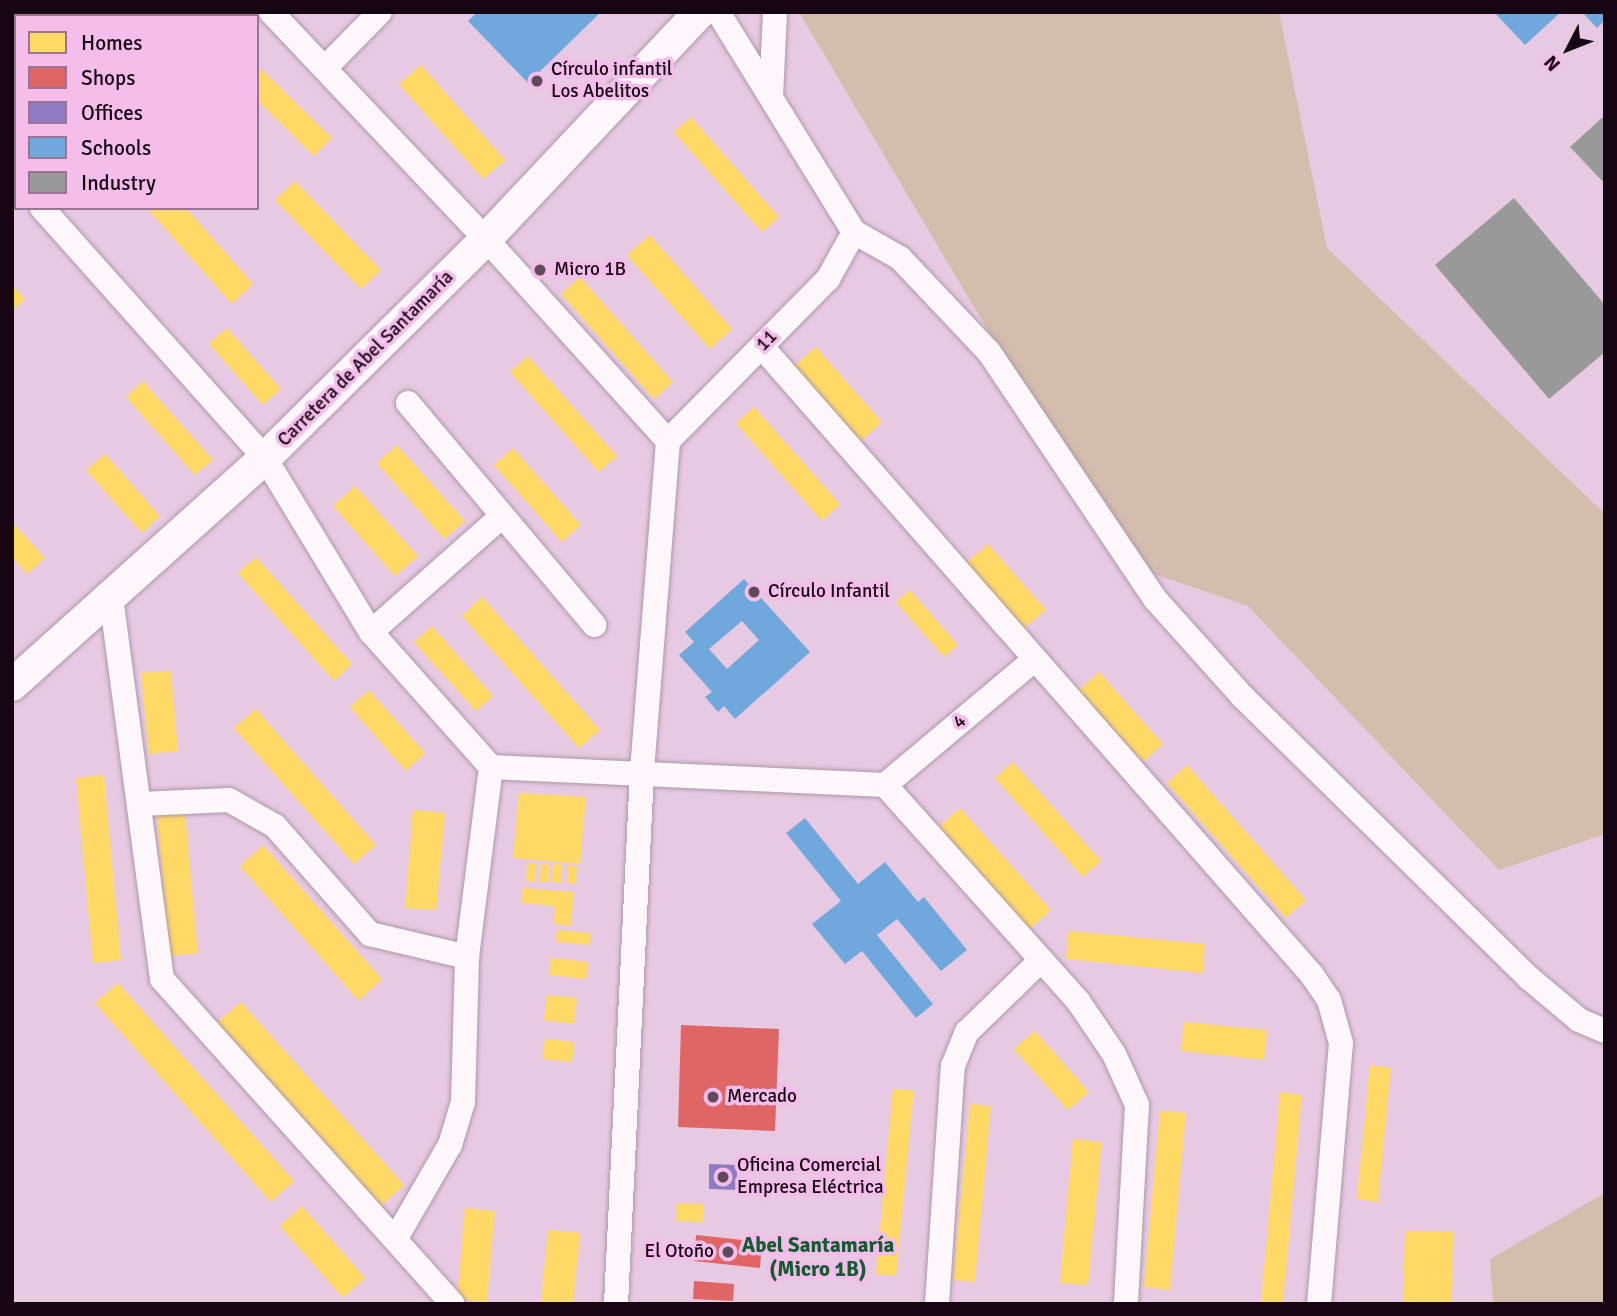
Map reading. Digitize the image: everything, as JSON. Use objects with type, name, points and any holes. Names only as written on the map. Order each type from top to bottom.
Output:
[{"type":"main road","name":"Carretera de Abel Santamaría","points":[[12,685],[265,458],[486,239],[699,12]]},
{"type":"street","points":[[271,12],[486,239],[668,441],[642,772],[616,1304]]},
{"type":"street","points":[[325,68],[380,12]]},
{"type":"street","points":[[718,12],[854,232],[900,258],[989,352],[1155,599],[1243,696],[1529,978],[1579,1020],[1605,1031]]},
{"type":"street","points":[[771,97],[775,12]]},
{"type":"street","points":[[44,210],[265,458],[371,632],[491,767],[886,785],[1078,1001],[1107,1043],[1137,1105],[1126,1304]]},
{"type":"street","name":"11","points":[[668,441],[828,279],[854,232]]},
{"type":"street","points":[[762,347],[1312,975],[1329,1000],[1341,1043],[1319,1304]]},
{"type":"street","points":[[408,403],[594,625]]},
{"type":"street","points":[[371,632],[502,516]]},
{"type":"street","points":[[111,597],[162,979],[453,1304]]},
{"type":"street","name":"4","points":[[886,785],[1034,660]]},
{"type":"street","points":[[396,1238],[450,1145],[463,1102],[467,957],[491,767]]},
{"type":"street","points":[[140,804],[229,800],[275,827],[370,934],[467,957]]},
{"type":"street","points":[[937,1304],[953,1066],[967,1032],[1040,961]]},
{"type":"shaded area","points":[[799,12],[1279,12],[1327,248],[1605,514],[1605,834],[1499,870],[1248,606],[1127,565]]},
{"type":"shaded area","points":[[1605,1193],[1605,1304],[1493,1304],[1490,1259]]},
{"type":"building: Homes","points":[[421,65],[505,160],[483,179],[399,84]]},
{"type":"building: Homes","points":[[259,67],[332,138],[314,156],[259,102]]},
{"type":"building: Homes","points":[[14,104],[14,155],[12,153]]},
{"type":"building: Homes","points":[[691,117],[779,217],[762,232],[674,132]]},
{"type":"building: Homes","points":[[295,181],[381,270],[361,289],[275,200]]},
{"type":"building: Homes","points":[[149,210],[188,210],[253,284],[232,304]]},
{"type":"building: Homes","points":[[650,235],[732,329],[710,349],[627,255]]},
{"type":"building: Homes","points":[[580,277],[673,382],[654,399],[561,294]]},
{"type":"building: Homes","points":[[12,285],[25,299],[12,311]]},
{"type":"building: Homes","points":[[227,328],[281,389],[263,405],[209,344]]},
{"type":"building: Homes","points":[[816,347],[882,422],[861,441],[794,366]]},
{"type":"building: Homes","points":[[528,356],[617,456],[599,472],[510,372]]},
{"type":"building: Homes","points":[[143,381],[213,460],[195,475],[126,397]]},
{"type":"building: Homes","points":[[754,407],[840,504],[822,521],[736,423]]},
{"type":"building: Homes","points":[[397,445],[465,521],[444,539],[377,463]]},
{"type":"building: Homes","points":[[513,448],[581,525],[562,542],[494,465]]},
{"type":"building: Homes","points":[[105,454],[160,516],[142,533],[86,470]]},
{"type":"building: Homes","points":[[355,486],[418,556],[395,576],[333,506]]},
{"type":"building: Homes","points":[[12,522],[45,558],[27,574],[12,557]]},
{"type":"building: Homes","points":[[988,544],[1046,610],[1023,629],[965,564]]},
{"type":"building: Homes","points":[[256,557],[352,664],[334,681],[238,573]]},
{"type":"building: Homes","points":[[910,590],[958,645],[944,657],[896,602]]},
{"type":"building: Homes","points":[[482,597],[600,730],[579,748],[462,616]]},
{"type":"building: Homes","points":[[432,626],[493,696],[476,711],[414,642]]},
{"type":"building: Homes","points":[[171,671],[178,751],[149,754],[141,673]]},
{"type":"building: Homes","points":[[1099,672],[1163,744],[1143,762],[1079,690]]},
{"type":"building: Homes","points":[[369,690],[425,753],[406,771],[350,707]]},
{"type":"building: Homes","points":[[256,709],[376,845],[354,864],[234,728]]},
{"type":"building: Homes","points":[[1013,762],[1101,861],[1083,877],[995,778]]},
{"type":"building: Homes","points":[[1187,765],[1306,900],[1286,918],[1167,783]]},
{"type":"building: Homes","points":[[104,775],[121,960],[93,963],[76,778]]},
{"type":"building: Homes","points":[[519,793],[586,797],[580,864],[513,858]]},
{"type":"building: Homes","points":[[960,808],[1051,910],[1030,929],[939,827]]},
{"type":"building: Homes","points":[[413,810],[445,813],[436,910],[405,908]]},
{"type":"building: Homes","points":[[185,814],[198,953],[170,956],[157,816]]},
{"type":"building: Homes","points":[[263,845],[382,979],[359,1001],[240,866]]},
{"type":"building: Homes","points":[[527,863],[537,864],[535,882],[526,881]]},
{"type":"building: Homes","points":[[541,864],[550,865],[548,882],[539,882]]},
{"type":"building: Homes","points":[[553,864],[563,865],[561,883],[552,882]]},
{"type":"building: Homes","points":[[568,865],[577,866],[576,884],[567,883]]},
{"type":"building: Homes","points":[[523,888],[574,892],[571,926],[554,924],[555,906],[521,903]]},
{"type":"building: Homes","points":[[557,930],[591,933],[590,945],[556,942]]},
{"type":"building: Homes","points":[[1068,931],[1205,944],[1203,973],[1066,959]]},
{"type":"building: Homes","points":[[551,958],[588,962],[586,979],[549,975]]},
{"type":"building: Homes","points":[[118,983],[294,1181],[271,1202],[95,1003]]},
{"type":"building: Homes","points":[[547,995],[577,998],[574,1024],[544,1020]]},
{"type":"building: Homes","points":[[241,1002],[404,1185],[381,1206],[218,1022]]},
{"type":"building: Homes","points":[[1184,1022],[1267,1030],[1264,1060],[1181,1051]]},
{"type":"building: Homes","points":[[1035,1031],[1089,1092],[1068,1110],[1014,1049]]},
{"type":"building: Homes","points":[[545,1039],[574,1042],[572,1062],[543,1059]]},
{"type":"building: Homes","points":[[1370,1065],[1391,1068],[1378,1202],[1357,1199]]},
{"type":"building: Homes","points":[[893,1089],[914,1090],[896,1276],[876,1274]]},
{"type":"building: Homes","points":[[1280,1092],[1302,1095],[1283,1304],[1261,1304]]},
{"type":"building: Homes","points":[[970,1104],[991,1106],[975,1282],[953,1280]]},
{"type":"building: Homes","points":[[1160,1111],[1186,1113],[1170,1290],[1144,1287]]},
{"type":"building: Homes","points":[[1073,1139],[1102,1142],[1088,1285],[1060,1283]]},
{"type":"building: Homes","points":[[677,1203],[704,1204],[703,1222],[676,1221]]},
{"type":"building: Homes","points":[[302,1206],[365,1278],[343,1298],[280,1226]]},
{"type":"building: Homes","points":[[465,1208],[495,1211],[487,1302],[457,1299]]},
{"type":"building: Homes","points":[[548,1230],[580,1233],[573,1304],[541,1304]]},
{"type":"building: Homes","points":[[1405,1231],[1453,1232],[1452,1304],[1403,1304]]},
{"type":"building: Shops","points":[[681,1025],[779,1029],[775,1131],[678,1127]]},
{"type":"building: Shops","name":"El Otoño","points":[[696,1235],[762,1242],[760,1268],[694,1261]]},
{"type":"building: Shops","points":[[694,1281],[734,1284],[733,1301],[693,1299]]},
{"type":"building: Offices","name":"Oficina Comercial Empresa Eléctrica","points":[[709,1164],[737,1165],[737,1190],[709,1189]]},
{"type":"building: Schools","points":[[477,12],[601,12],[528,83],[468,21]]},
{"type":"building: Schools","points":[[1494,12],[1561,12],[1525,45]]},
{"type":"building: Schools","points":[[1582,12],[1605,12],[1605,20],[1597,28]]},
{"type":"building: Schools","points":[[744,579],[810,652],[735,719],[724,706],[718,712],[705,697],[712,692],[679,655],[694,642],[685,632]],"holes":[[[742,621],[759,640],[727,669],[709,649]]]},
{"type":"building: Schools","points":[[805,818],[858,884],[885,862],[918,902],[924,897],[967,950],[941,971],[897,919],[877,935],[933,1004],[916,1018],[862,951],[845,964],[812,924],[841,901],[786,833]]},
{"type":"building: Industry","points":[[1605,115],[1605,184],[1570,147]]},
{"type":"building: Industry","points":[[1514,198],[1605,305],[1605,352],[1549,399],[1435,265]]},
{"type":"place","name":"Círculo infantil Los Abelitos","points":[[537,81]]},
{"type":"place","name":"Micro 1B","points":[[540,270]]},
{"type":"place","name":"Círculo Infantil","points":[[754,592]]},
{"type":"place","name":"Mercado","points":[[713,1097]]},
{"type":"place","name":"Oficina Comercial Empresa Eléctrica","points":[[723,1177]]},
{"type":"place","name":"El Otoño","points":[[728,1252]]},
{"type":"district","name":"Abel Santamaría (Micro 1B)","points":[[818,1257]]}]
